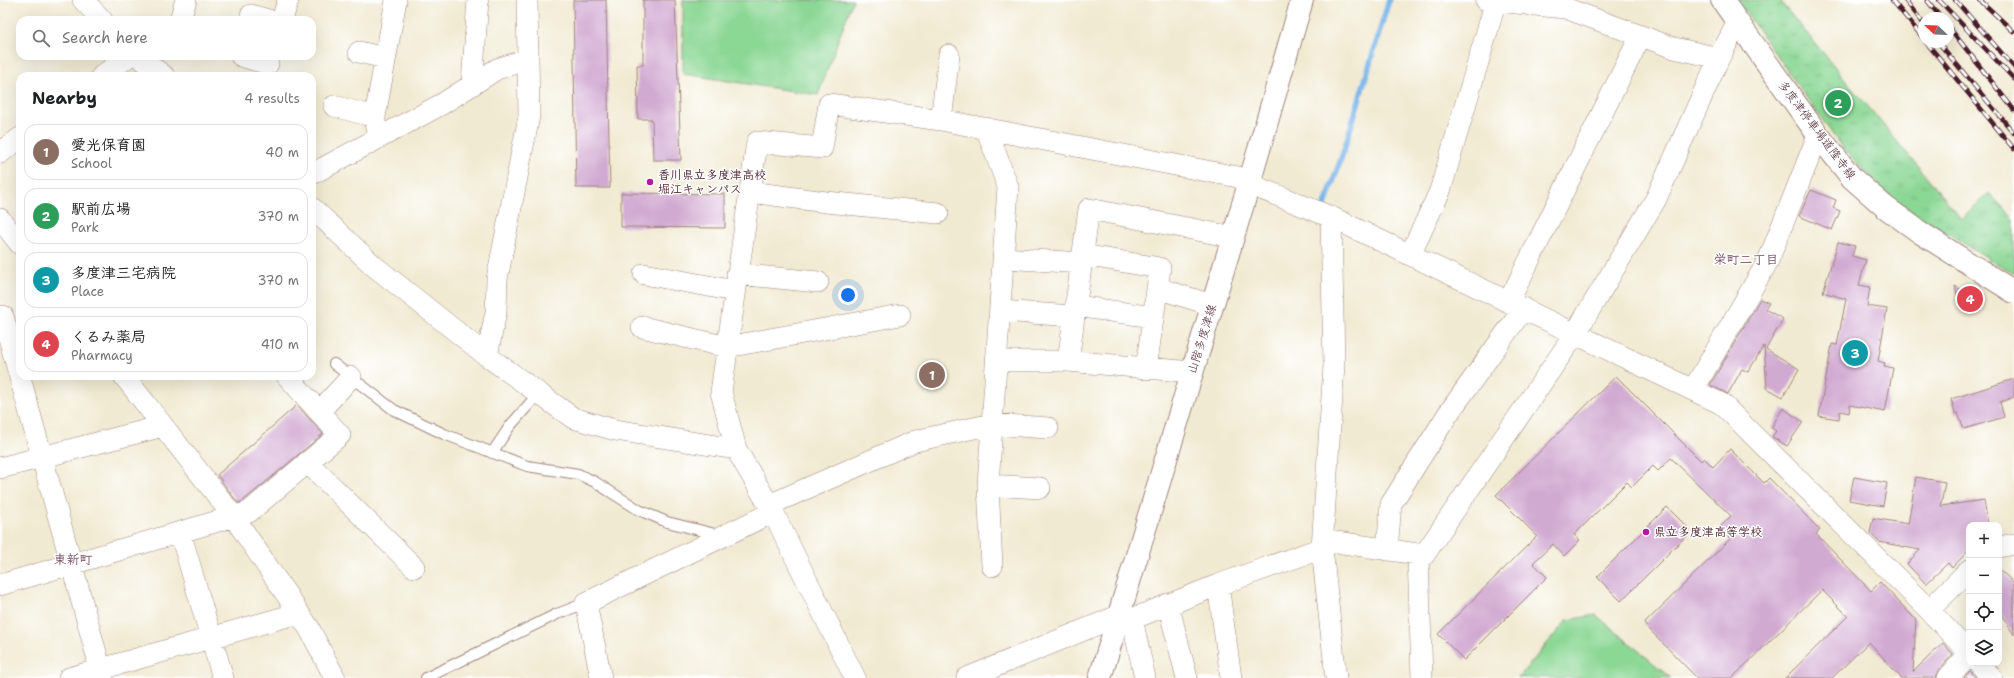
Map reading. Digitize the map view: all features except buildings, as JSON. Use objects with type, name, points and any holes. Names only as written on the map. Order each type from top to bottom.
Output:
[{"type":"main road","name":"山階多度津線","points":[[1100,678],[1125,617],[1192,372],[1249,184],[1302,0]]},
{"type":"main road","name":"多度津停車場道隆寺線","points":[[1722,0],[1818,135],[1852,178],[1885,207],[1921,233],[2014,292]]},
{"type":"street","points":[[83,0],[98,16]]},
{"type":"street","points":[[181,16],[186,0]]},
{"type":"street","points":[[283,16],[288,0]]},
{"type":"street","points":[[381,136],[374,122],[374,117],[396,0]]},
{"type":"street","points":[[472,84],[478,0]]},
{"type":"street","points":[[487,356],[496,312],[497,279],[529,116],[527,0]]},
{"type":"street","points":[[1410,255],[1440,191],[1491,0],[1565,8],[1640,37],[1674,48],[1719,58]]},
{"type":"street","points":[[967,678],[1125,617],[1168,604],[1323,544],[1424,555],[1575,334],[1656,198],[1719,58],[1738,22]]},
{"type":"street","points":[[1387,550],[1391,504],[1516,305],[1640,37]]},
{"type":"street","points":[[359,52],[385,58]]},
{"type":"street","points":[[941,120],[949,55]]},
{"type":"street","points":[[316,172],[442,104],[497,69],[528,59]]},
{"type":"street","points":[[107,72],[124,60]]},
{"type":"street","points":[[147,60],[164,67]]},
{"type":"street","points":[[252,60],[268,66]]},
{"type":"street","points":[[855,678],[771,509],[736,449],[721,392],[757,142],[822,148],[829,104],[986,128],[1238,177],[1249,184],[1331,217],[1516,305],[1722,404],[1929,610],[1966,650]]},
{"type":"street","points":[[334,106],[374,117]]},
{"type":"street","points":[[986,128],[1008,187],[988,485],[992,566]]},
{"type":"street","points":[[1693,390],[1768,261],[1818,135]]},
{"type":"street","points":[[0,153],[16,141]]},
{"type":"street","points":[[750,192],[826,202],[938,213]]},
{"type":"street","points":[[1068,361],[1089,209],[1233,237]]},
{"type":"street","points":[[316,212],[374,266],[487,356],[573,418],[615,430],[736,449]]},
{"type":"street","points":[[1331,217],[1334,364],[1323,544],[1336,678]]},
{"type":"street","points":[[0,219],[14,241]]},
{"type":"street","points":[[1004,258],[1082,259],[1160,268],[1146,369]]},
{"type":"street","points":[[644,274],[736,282],[818,282]]},
{"type":"street","points":[[1157,288],[1212,305]]},
{"type":"street","points":[[1000,311],[1075,311],[1153,317]]},
{"type":"street","points":[[8,315],[16,349]]},
{"type":"street","points":[[642,327],[727,347],[900,315]]},
{"type":"street","points":[[996,362],[1068,361],[1192,372]]},
{"type":"street","points":[[319,412],[351,377]]},
{"type":"street","points":[[23,380],[42,458],[102,674]]},
{"type":"street","points":[[127,380],[234,517],[309,628],[335,678]]},
{"type":"street","points":[[0,584],[71,562],[249,512],[340,435],[291,380]]},
{"type":"street","points":[[601,678],[586,603],[723,536],[771,509],[915,441],[992,424],[1048,428]]},
{"type":"street","points":[[0,468],[163,426]]},
{"type":"street","points":[[307,462],[414,567]]},
{"type":"street","points":[[988,485],[1040,488]]},
{"type":"street","points":[[180,532],[223,678]]},
{"type":"street","points":[[2002,546],[2014,544]]},
{"type":"street","points":[[1418,554],[1422,678]]},
{"type":"street","points":[[1929,610],[1966,573]]},
{"type":"street","points":[[1218,585],[1231,678]]},
{"type":"street","points":[[1168,604],[1186,678]]},
{"type":"street","points":[[69,678],[102,674],[211,638],[299,613]]},
{"type":"street","points":[[1125,617],[1145,678]]},
{"type":"street","points":[[1948,678],[1966,657]]},
{"type":"street","points":[[1982,666],[1992,678]]},
{"type":"lane","points":[[334,364],[394,410],[444,434],[527,466],[578,474],[595,482],[639,510],[667,522],[723,536]]},
{"type":"lane","points":[[492,453],[510,426],[538,394]]},
{"type":"lane","points":[[426,678],[557,614],[586,603]]},
{"type":"green space","points":[[683,0],[853,0],[818,95],[683,74]]},
{"type":"green space","points":[[1737,0],[1779,0],[1962,219],[1989,193],[2014,219],[2014,274],[1911,211],[1882,189],[1841,146]]},
{"type":"green space","points":[[1596,615],[1671,678],[1518,678],[1567,620]]},
{"type":"waterway","points":[[1324,208],[1344,150],[1389,0]]},
{"type":"railway","points":[[1892,0],[1918,32]]},
{"type":"railway","points":[[1905,0],[1918,16]]},
{"type":"railway","points":[[1927,0],[1936,12]]},
{"type":"railway","points":[[1939,0],[2014,79]]},
{"type":"railway","points":[[1955,0],[2014,67]]},
{"type":"railway","points":[[1980,0],[2014,32]]},
{"type":"railway","points":[[1954,34],[2014,110]]},
{"type":"railway","points":[[1931,48],[2014,149]]},
{"type":"railway","points":[[1943,48],[2014,133]]},
{"type":"place","name":"駅前広場","points":[[1838,103]]},
{"type":"place","name":"香川県立多度津高校 堀江キャンパス","points":[[650,182]]},
{"type":"place","name":"くるみ薬局","points":[[1970,299]]},
{"type":"place","name":"多度津三宅病院","points":[[1855,353]]},
{"type":"place","name":"愛光保育園","points":[[932,375]]},
{"type":"place","name":"県立多度津高等学校","points":[[1646,532]]},
{"type":"district","name":"栄町二丁目","points":[[1746,259]]},
{"type":"district","name":"東新町","points":[[73,559]]}]
